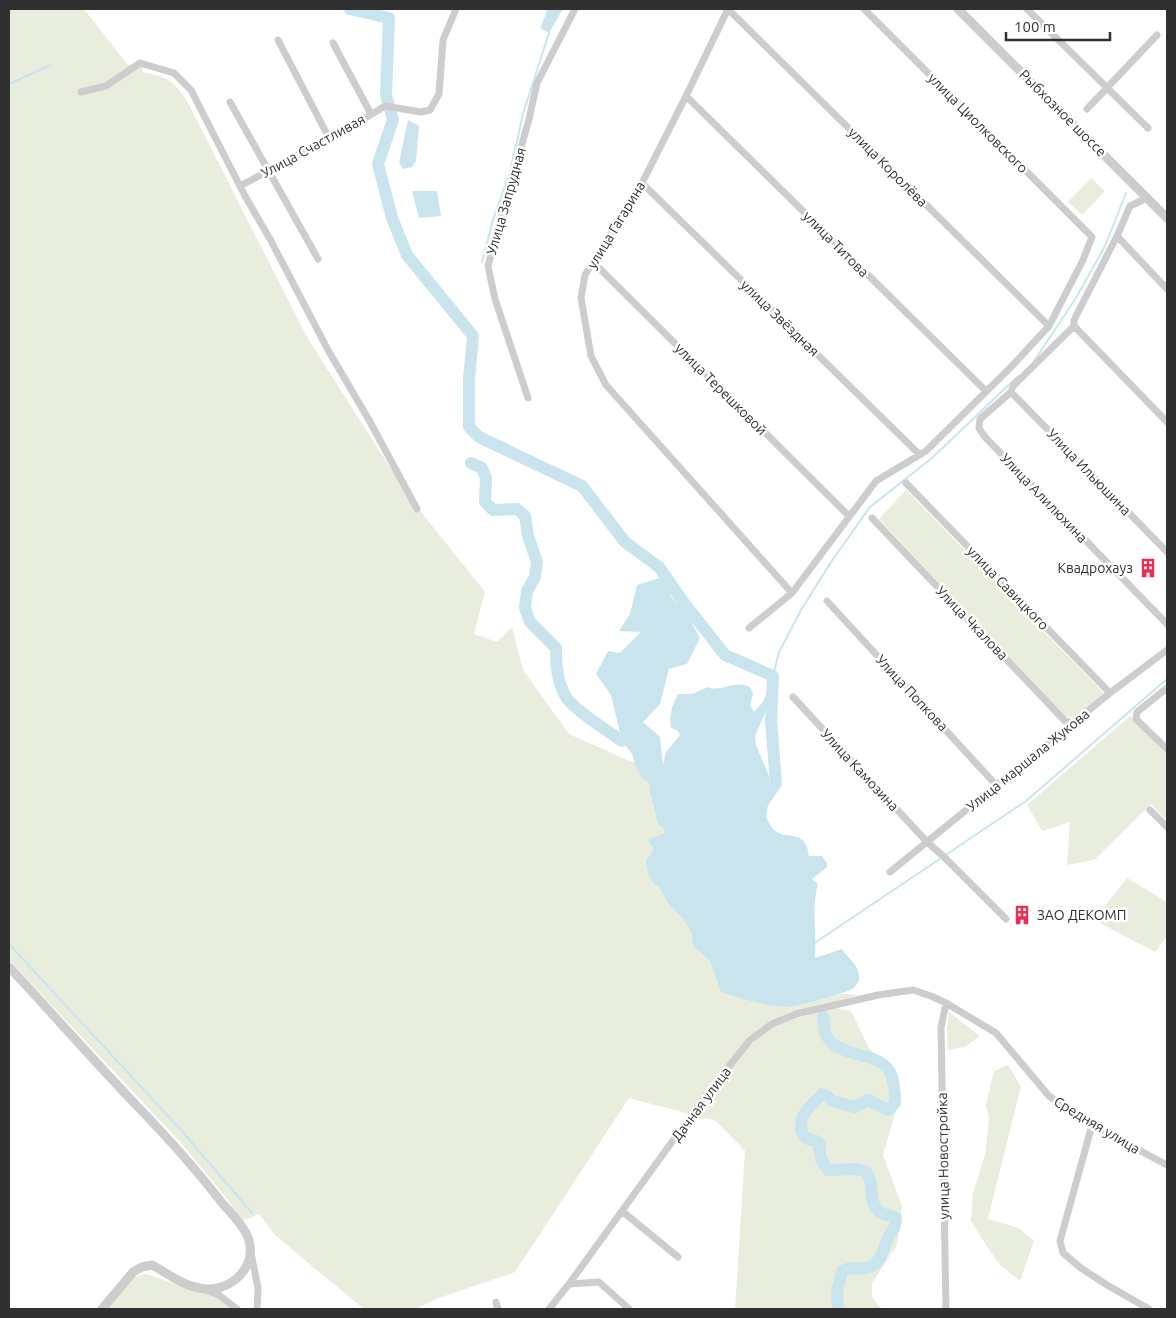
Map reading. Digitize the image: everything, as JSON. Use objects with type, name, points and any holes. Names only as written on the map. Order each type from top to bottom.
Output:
[{"type":"street","name":"Улица Счастливая","points":[[240,186],[385,106],[421,112],[430,110],[439,94],[443,40],[456,9]]},
{"type":"street","name":"Улица Запрудная","points":[[528,398],[495,299],[488,266],[529,120],[537,83],[575,9]]},
{"type":"street","name":"улица Гагарина","points":[[728,9],[642,182],[585,275],[581,298],[591,356],[602,377],[624,405],[792,593]]},
{"type":"street","name":"улица Королёва","points":[[728,9],[1049,326]]},
{"type":"street","name":"улица Циолковского","points":[[864,9],[1092,237],[1083,260],[1049,326]]},
{"type":"street","name":"Рыбхозное шоссе","points":[[958,9],[1167,218]]},
{"type":"street","points":[[1027,9],[1148,128]]},
{"type":"street","points":[[1087,109],[1157,35]]},
{"type":"street","points":[[278,40],[329,138]]},
{"type":"street","points":[[333,43],[371,114]]},
{"type":"street","points":[[81,92],[106,86],[140,63],[174,73],[191,90],[245,196],[270,239],[328,350],[369,420],[417,509]]},
{"type":"street","name":"улица Титова","points":[[686,96],[986,391]]},
{"type":"street","points":[[230,102],[318,259]]},
{"type":"street","name":"улица Звёздная","points":[[642,182],[919,454]]},
{"type":"street","points":[[1147,198],[1130,206],[1117,236],[1074,320],[1074,326],[1167,422]]},
{"type":"street","points":[[1117,236],[1167,289]]},
{"type":"street","name":"улица Терешковой","points":[[593,262],[849,516]]},
{"type":"street","points":[[749,628],[792,593],[876,481],[926,450],[1011,367],[1049,326]]},
{"type":"street","points":[[1011,392],[1013,386],[1074,326]]},
{"type":"street","name":"Улица Ильюшина","points":[[1011,392],[1167,552]]},
{"type":"street","name":"Улица Алилюхина","points":[[1011,392],[980,419],[979,428],[985,437],[1167,624]]},
{"type":"street","name":"улица Савицкого","points":[[906,483],[1110,693]]},
{"type":"street","name":"Улица Чкалова","points":[[872,518],[1066,721],[1074,723]]},
{"type":"street","name":"Улица Попкова","points":[[827,601],[997,786]]},
{"type":"street","name":"Улица маршала Жукова","points":[[890,872],[1110,693],[1167,650]]},
{"type":"street","points":[[1167,688],[1137,715],[1167,749]]},
{"type":"street","name":"Улица Камозина","points":[[793,697],[927,842],[1006,919]]},
{"type":"street","points":[[1150,810],[1167,827]]},
{"type":"street","points":[[9,967],[181,1151],[246,1234],[258,1288],[257,1309]]},
{"type":"street","name":"Дачная улица","points":[[549,1309],[622,1212],[703,1099],[750,1040],[772,1024],[796,1014],[878,995],[913,990],[946,1003]]},
{"type":"street","name":"Средняя улица","points":[[946,1003],[996,1033],[1049,1096],[1092,1125],[1167,1165]]},
{"type":"street","name":"улица Новостройка","points":[[946,1003],[941,1028],[946,1309]]},
{"type":"street","points":[[1092,1125],[1060,1241],[1063,1253],[1081,1268],[1107,1285],[1149,1309]]},
{"type":"street","points":[[622,1212],[678,1257]]},
{"type":"street","points":[[200,1288],[218,1288],[230,1284],[243,1274],[250,1252]]},
{"type":"street","points":[[102,1309],[134,1272],[142,1267],[152,1265],[179,1281],[219,1295],[237,1309]]},
{"type":"street","points":[[569,1284],[599,1282],[629,1309]]},
{"type":"street","points":[[496,1302],[498,1309]]},
{"type":"shaded area","points":[[9,9],[84,9],[128,65],[143,67],[143,72],[168,80],[186,99],[308,339],[409,497],[485,592],[474,634],[497,642],[512,627],[523,670],[569,734],[635,762],[640,774],[649,783],[655,813],[665,833],[651,838],[653,848],[651,854],[658,885],[667,902],[683,919],[691,932],[693,946],[710,961],[721,991],[810,1002],[841,994],[860,995],[788,1013],[798,1018],[834,1008],[851,1011],[869,1048],[898,1079],[898,1103],[883,1155],[902,1206],[897,1245],[872,1283],[872,1297],[882,1309],[735,1309],[745,1151],[716,1121],[629,1098],[515,1272],[436,1299],[416,1309],[364,1309],[276,1236],[259,1214],[242,1221],[227,1199],[182,1144],[9,960]]},
{"type":"shaded area","points":[[1091,178],[1105,191],[1082,215],[1068,202]]},
{"type":"shaded area","points":[[906,490],[1103,692],[1103,697],[1076,718],[1064,716],[879,519]]},
{"type":"shaded area","points":[[1130,716],[1167,754],[1167,821],[1151,804],[1094,860],[1067,865],[1070,822],[1042,831],[1027,805]]},
{"type":"shaded area","points":[[1127,878],[1167,902],[1167,936],[1155,952],[1094,920]]},
{"type":"shaded area","points":[[949,1012],[980,1036],[965,1047],[948,1050],[947,1028]]},
{"type":"shaded area","points":[[1008,1065],[1021,1086],[988,1219],[1019,1228],[1034,1241],[1020,1281],[1000,1265],[971,1221],[973,1193],[985,1155],[989,1119],[986,1105],[994,1071]]},
{"type":"shaded area","points":[[146,1274],[221,1299],[232,1309],[106,1309],[134,1277]]},
{"type":"water","points":[[548,9],[563,9],[549,33],[540,28]]},
{"type":"water","points":[[408,120],[419,126],[416,161],[412,167],[403,169],[399,162]]},
{"type":"water","points":[[412,191],[437,191],[441,216],[419,218]]},
{"type":"water","points":[[663,577],[672,598],[687,614],[700,638],[687,664],[669,669],[660,704],[643,722],[660,737],[663,765],[666,752],[680,735],[678,731],[671,728],[670,723],[674,702],[678,694],[692,694],[708,687],[718,688],[740,684],[745,685],[751,688],[753,694],[750,705],[754,712],[763,702],[773,676],[769,704],[755,736],[756,745],[769,776],[770,790],[766,817],[774,830],[778,833],[800,838],[807,846],[809,856],[822,856],[827,863],[827,867],[812,879],[818,884],[815,903],[815,958],[842,949],[858,969],[859,979],[854,988],[789,1007],[760,1003],[721,992],[710,961],[693,946],[691,932],[683,919],[667,902],[658,885],[654,885],[648,873],[646,860],[653,848],[648,840],[665,833],[664,829],[658,824],[649,783],[638,772],[632,754],[622,741],[611,695],[596,674],[608,651],[620,653],[641,632],[619,631],[630,614],[637,585]]},
{"type":"waterway","points":[[350,9],[389,18],[386,95],[393,120],[378,164],[392,218],[407,255],[473,336],[469,379],[469,427],[479,437],[582,486],[625,542],[659,567],[684,603],[725,655],[773,676],[771,721],[776,783],[760,807]]},
{"type":"waterway","points":[[482,262],[493,220],[510,172],[523,114],[549,33]]},
{"type":"waterway","points":[[9,84],[51,65]]},
{"type":"waterway","points":[[1034,361],[1076,298],[1105,246],[1126,193]]},
{"type":"waterway","points":[[773,676],[779,652],[801,610],[831,562],[870,507],[932,458],[1018,376]]},
{"type":"waterway","points":[[471,463],[482,468],[486,478],[485,502],[493,510],[517,509],[525,516],[528,536],[537,562],[535,577],[527,591],[525,608],[530,622],[556,648],[558,673],[566,697],[583,714],[622,741],[635,734],[637,735]]},
{"type":"waterway","points":[[816,942],[1026,801],[1167,679]]},
{"type":"waterway","points":[[9,944],[180,1129],[252,1213]]},
{"type":"waterway","points":[[823,1017],[825,1032],[836,1046],[873,1059],[888,1069],[893,1081],[895,1095],[895,1103],[888,1110],[869,1100],[854,1107],[832,1101],[822,1094],[808,1109],[801,1122],[801,1130],[804,1136],[820,1144],[821,1158],[828,1170],[855,1169],[865,1171],[870,1181],[872,1199],[876,1209],[883,1214],[896,1218],[895,1227],[880,1258],[874,1265],[842,1271],[837,1291],[838,1309]]},
{"type":"place","name":"Квадрохауз","points":[[1148,568]]},
{"type":"place","name":"ЗАО ДЕКОМП","points":[[1022,915]]}]
